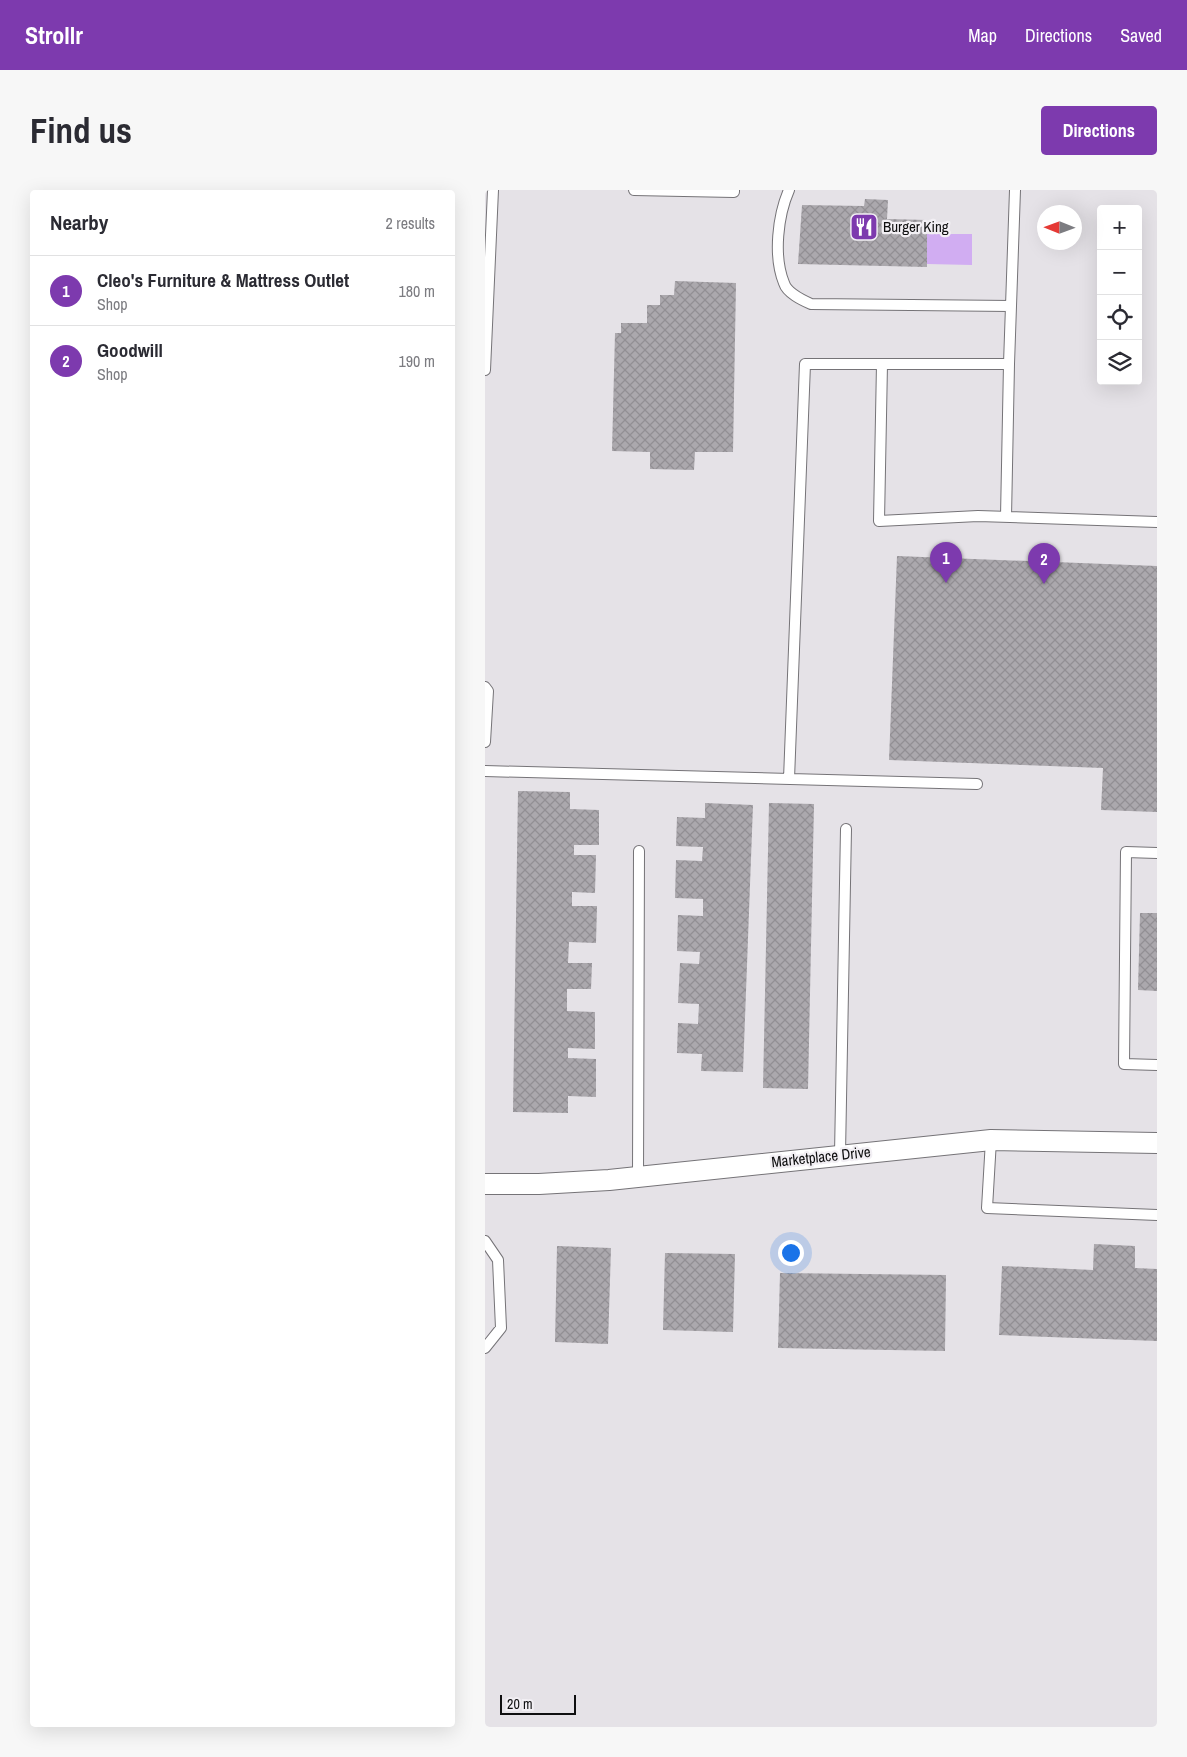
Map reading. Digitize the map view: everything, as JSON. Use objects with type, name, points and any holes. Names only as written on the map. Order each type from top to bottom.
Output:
[{"type":"street","name":"Marketplace Drive","points":[[485,1184],[539,1184],[639,1177],[841,1154],[991,1140],[1157,1143]]},
{"type":"lane","points":[[634,190],[734,192],[734,190]]},
{"type":"lane","points":[[789,190],[782,207],[779,256],[784,284],[799,298],[811,304],[1011,306]]},
{"type":"lane","points":[[1006,517],[1015,190]]},
{"type":"lane","points":[[485,370],[490,194]]},
{"type":"lane","points":[[789,779],[805,364],[1009,364]]},
{"type":"lane","points":[[882,364],[879,521],[1006,517],[1157,522]]},
{"type":"lane","points":[[485,687],[488,691],[485,742]]},
{"type":"lane","points":[[485,771],[977,784]]},
{"type":"lane","points":[[841,1154],[846,829]]},
{"type":"lane","points":[[639,851],[639,1177]]},
{"type":"lane","points":[[1157,853],[1126,852],[1124,1064],[1157,1064]]},
{"type":"lane","points":[[991,1140],[987,1208],[1157,1215]]},
{"type":"lane","points":[[485,1241],[498,1260],[501,1328],[485,1348]]},
{"type":"lane","points":[[485,1260],[498,1260]]},
{"type":"shaded area","points":[[927,234],[972,234],[972,265],[927,264]]},
{"type":"building","name":"Burger King","points":[[865,199],[888,200],[887,219],[927,220],[927,267],[798,264],[802,205],[864,206]]},
{"type":"building","points":[[675,281],[736,283],[733,452],[695,452],[694,470],[650,469],[650,452],[612,451],[615,333],[621,333],[621,323],[647,323],[647,305],[660,305],[660,295],[674,295]]},
{"type":"building","points":[[897,556],[1157,566],[1157,812],[1101,810],[1103,768],[889,760]]},
{"type":"building","points":[[518,791],[570,792],[570,809],[599,810],[599,845],[574,845],[574,855],[596,855],[595,893],[572,892],[572,906],[597,906],[596,943],[569,942],[568,963],[592,963],[591,989],[567,989],[567,1011],[595,1012],[595,1049],[568,1048],[568,1058],[596,1059],[596,1097],[568,1096],[568,1113],[513,1112]]},
{"type":"building","points":[[705,803],[753,805],[743,1072],[701,1071],[702,1054],[677,1053],[678,1023],[698,1024],[699,1004],[678,1003],[680,963],[699,964],[700,952],[677,951],[678,915],[703,916],[703,899],[675,898],[676,860],[702,861],[703,847],[676,846],[677,817],[705,818]]},
{"type":"building","points":[[769,803],[814,804],[808,1089],[763,1088]]},
{"type":"building","points":[[1140,913],[1157,913],[1157,991],[1138,990]]},
{"type":"building","points":[[1094,1244],[1135,1246],[1135,1268],[1157,1269],[1157,1341],[999,1335],[1002,1266],[1093,1270]]},
{"type":"building","points":[[557,1246],[611,1248],[608,1344],[555,1342]]},
{"type":"building","points":[[665,1253],[735,1254],[733,1332],[663,1330]]},
{"type":"building","points":[[780,1273],[946,1275],[945,1351],[778,1348]]},
{"type":"place","name":"Burger King","points":[[864,227]]},
{"type":"place","name":"Cleo's Furniture & Mattress Outlet","points":[[946,583]]},
{"type":"place","name":"Goodwill","points":[[1044,584]]}]
